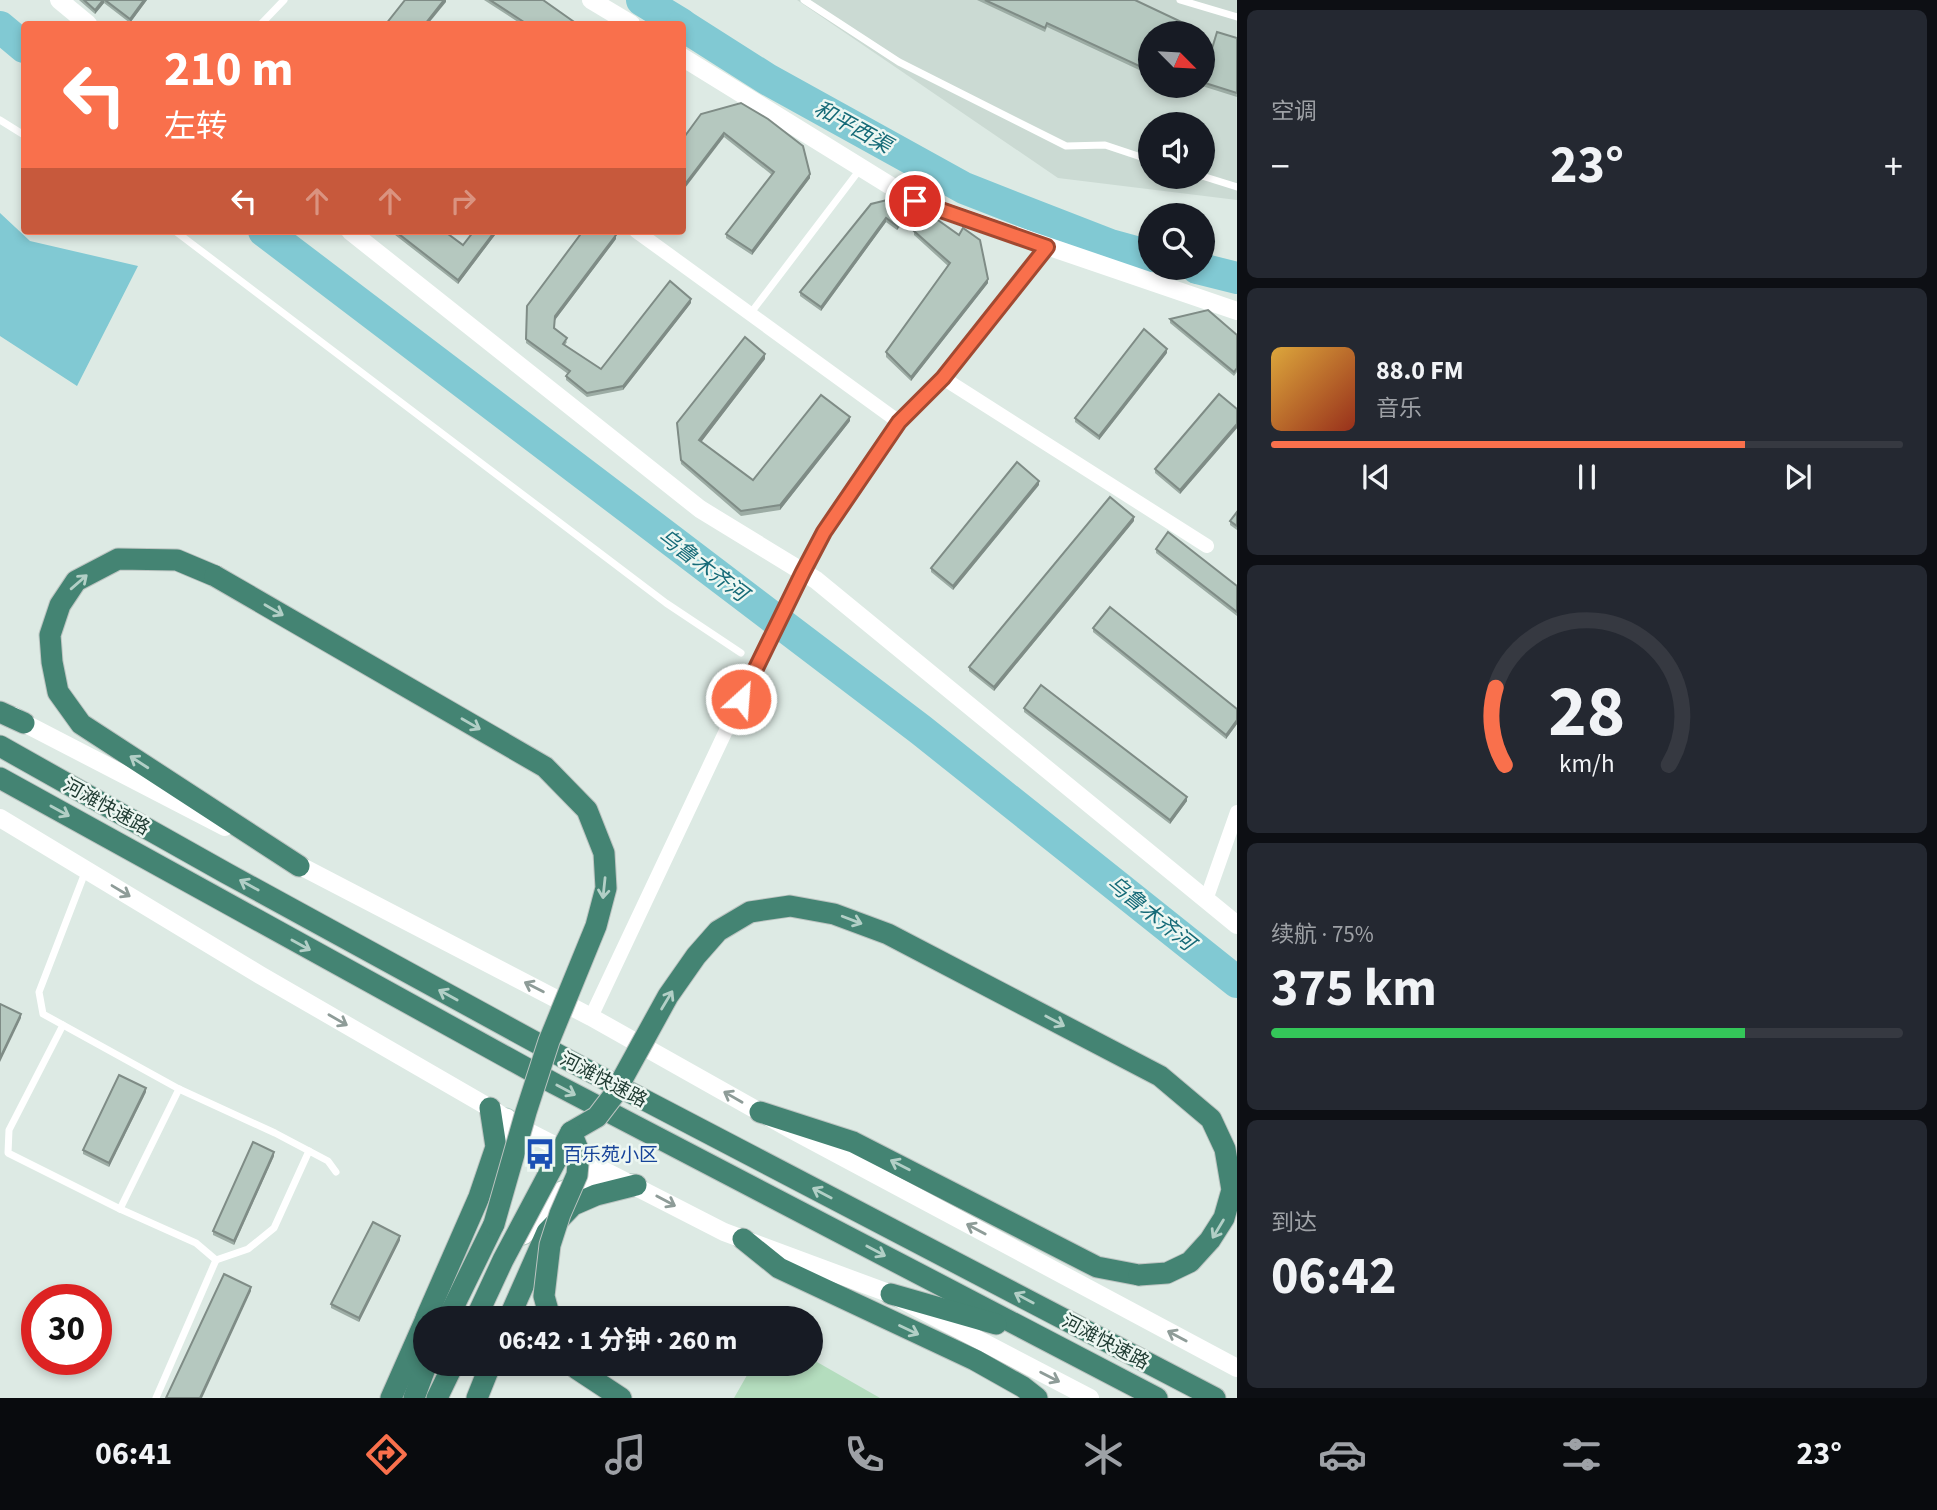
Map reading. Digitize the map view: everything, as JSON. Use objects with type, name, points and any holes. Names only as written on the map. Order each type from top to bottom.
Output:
[{"type":"highway","points":[[299,866],[81,724],[58,692],[51,662],[50,635],[60,605],[76,581],[118,559],[177,560],[215,576],[545,766],[587,810],[604,853],[606,888],[596,926],[549,1041],[494,1224],[454,1306]]},
{"type":"highway","points":[[0,712],[24,723]]},
{"type":"highway","name":"河滩快速路","points":[[0,746],[568,1060],[1215,1398]]},
{"type":"highway","name":"河滩快速路","points":[[0,778],[555,1084],[1157,1398]]},
{"type":"highway","points":[[482,1306],[571,1132],[597,1117],[613,1096],[668,996],[696,956],[718,931],[750,912],[790,906],[834,914],[888,934],[1160,1076],[1210,1119],[1225,1149],[1232,1190],[1224,1219],[1190,1262],[1167,1273],[1139,1275],[1097,1267],[853,1142],[760,1112]]},
{"type":"highway","points":[[432,1306],[480,1197],[496,1147],[498,1113]]},
{"type":"highway","points":[[547,1306],[544,1296],[550,1245],[577,1175],[579,1152],[571,1132]]},
{"type":"highway","points":[[514,1306],[547,1232],[573,1205],[596,1195],[636,1185]]},
{"type":"highway","points":[[743,1239],[779,1268],[975,1360],[1037,1398]]},
{"type":"highway","points":[[891,1294],[1034,1334]]},
{"type":"highway","points":[[391,1398],[413,1348]]},
{"type":"highway","points":[[414,1398],[422,1376]]},
{"type":"highway","points":[[437,1398],[448,1376]]},
{"type":"highway","points":[[477,1398],[486,1376]]},
{"type":"highway","points":[[588,1376],[621,1398]]},
{"type":"main road","points":[[443,1306],[491,1206],[508,1150],[498,1113]]},
{"type":"main road","points":[[490,1306],[524,1233],[545,1206],[562,1192],[592,1181],[636,1185]]},
{"type":"main road","points":[[404,1398],[413,1375]]},
{"type":"main road","points":[[449,1398],[458,1376]]},
{"type":"street","points":[[59,0],[85,21]]},
{"type":"street","points":[[591,0],[626,21]]},
{"type":"street","points":[[686,59],[915,201],[1237,311]]},
{"type":"street","points":[[355,235],[700,509],[816,580],[1237,925]]},
{"type":"street","points":[[641,235],[899,422]]},
{"type":"street","points":[[591,1017],[764,650],[824,532],[899,422],[943,378],[1047,247]]},
{"type":"street","points":[[943,378],[1207,546]]},
{"type":"street","points":[[0,706],[24,723],[591,1017],[760,1112],[1237,1368]]},
{"type":"street","points":[[1206,900],[1237,812]]},
{"type":"street","points":[[0,818],[517,1126],[724,1232],[891,1294],[1090,1398]]},
{"type":"lane","points":[[264,21],[284,0]]},
{"type":"lane","points":[[804,0],[899,62],[1066,146],[1105,145],[1138,156]]},
{"type":"lane","points":[[1180,0],[1205,4],[1237,17]]},
{"type":"lane","points":[[0,120],[21,133]]},
{"type":"lane","points":[[750,314],[861,168]]},
{"type":"lane","points":[[1215,180],[1237,187]]},
{"type":"lane","points":[[180,235],[666,603],[741,653]]},
{"type":"lane","points":[[86,869],[39,992],[43,1014],[180,1089],[328,1161],[336,1172]]},
{"type":"lane","points":[[63,1025],[9,1130],[8,1153],[195,1243],[216,1260]]},
{"type":"lane","points":[[121,1209],[180,1089]]},
{"type":"lane","points":[[156,1398],[216,1260],[248,1249],[274,1228],[309,1151]]},
{"type":"shaded area","points":[[797,0],[1237,0],[1237,200],[1148,189],[1215,189],[1215,112],[1138,112],[1138,188],[1058,178]]},
{"type":"green space","points":[[823,1365],[880,1398],[734,1398],[747,1376],[823,1376]]},
{"type":"water","points":[[0,213],[30,241],[138,266],[77,386],[0,336]]},
{"type":"building","points":[[84,0],[103,0],[95,10]]},
{"type":"building","points":[[105,0],[144,0],[130,19]]},
{"type":"building","points":[[405,0],[444,0],[427,21],[388,21]]},
{"type":"building","points":[[490,0],[543,0],[573,21],[522,21]]},
{"type":"building","points":[[985,0],[1135,0],[1179,21],[1138,21],[1138,65],[1047,23],[1045,28]]},
{"type":"building","points":[[1217,32],[1237,38],[1237,93],[1215,86]]},
{"type":"building","points":[[741,103],[768,119],[803,146],[810,174],[752,251],[726,234],[774,172],[724,133],[686,183],[686,135],[701,114]]},
{"type":"building","points":[[895,198],[910,210],[897,226],[886,218],[821,307],[800,292],[871,204]]},
{"type":"building","points":[[928,213],[959,235],[963,228],[980,240],[988,279],[911,377],[886,352],[950,263],[914,231]]},
{"type":"building","points":[[400,235],[449,235],[463,245],[471,235],[492,235],[458,280]]},
{"type":"building","points":[[580,235],[616,235],[555,316],[554,328],[567,338],[563,344],[601,369],[670,281],[691,299],[623,386],[587,393],[566,376],[570,371],[526,339],[527,306]]},
{"type":"building","points":[[1208,310],[1237,335],[1237,368],[1234,372],[1170,319]]},
{"type":"building","points":[[1144,329],[1167,349],[1099,436],[1075,418]]},
{"type":"building","points":[[745,337],[765,354],[699,440],[753,480],[821,395],[850,417],[780,505],[741,511],[681,460],[677,423]]},
{"type":"building","points":[[1219,394],[1237,409],[1237,424],[1180,490],[1155,469]]},
{"type":"building","points":[[1017,462],[1039,481],[953,586],[931,568]]},
{"type":"building","points":[[1110,497],[1134,517],[994,687],[969,667]]},
{"type":"building","points":[[1237,512],[1237,526],[1230,521]]},
{"type":"building","points":[[1168,532],[1237,586],[1237,612],[1156,549]]},
{"type":"building","points":[[1110,607],[1237,709],[1237,720],[1226,735],[1093,628]]},
{"type":"building","points":[[1041,685],[1187,797],[1170,820],[1024,708]]},
{"type":"building","points":[[0,1004],[21,1014],[0,1058]]},
{"type":"building","points":[[119,1075],[146,1088],[109,1163],[83,1150]]},
{"type":"building","points":[[253,1142],[274,1152],[234,1241],[213,1231]]},
{"type":"building","points":[[373,1222],[400,1236],[359,1318],[331,1304]]},
{"type":"building","points":[[224,1274],[251,1287],[200,1398],[166,1398]]},
{"type":"waterway","name":"和平西渠","points":[[642,0],[676,21]]},
{"type":"waterway","name":"乌鲁木齐河","points":[[0,27],[21,44]]},
{"type":"waterway","name":"和平西渠","points":[[686,28],[767,79],[964,188],[1110,245],[1138,253]]},
{"type":"waterway","name":"乌鲁木齐河","points":[[269,235],[921,730],[1237,982]]},
{"type":"waterway","name":"和平西渠","points":[[1215,272],[1237,278]]},
{"type":"place","name":"百乐苑小区","points":[[540,1154]]},
{"type":"route","points":[[741,699],[824,532],[899,422],[943,378],[1047,247],[915,201]]}]
